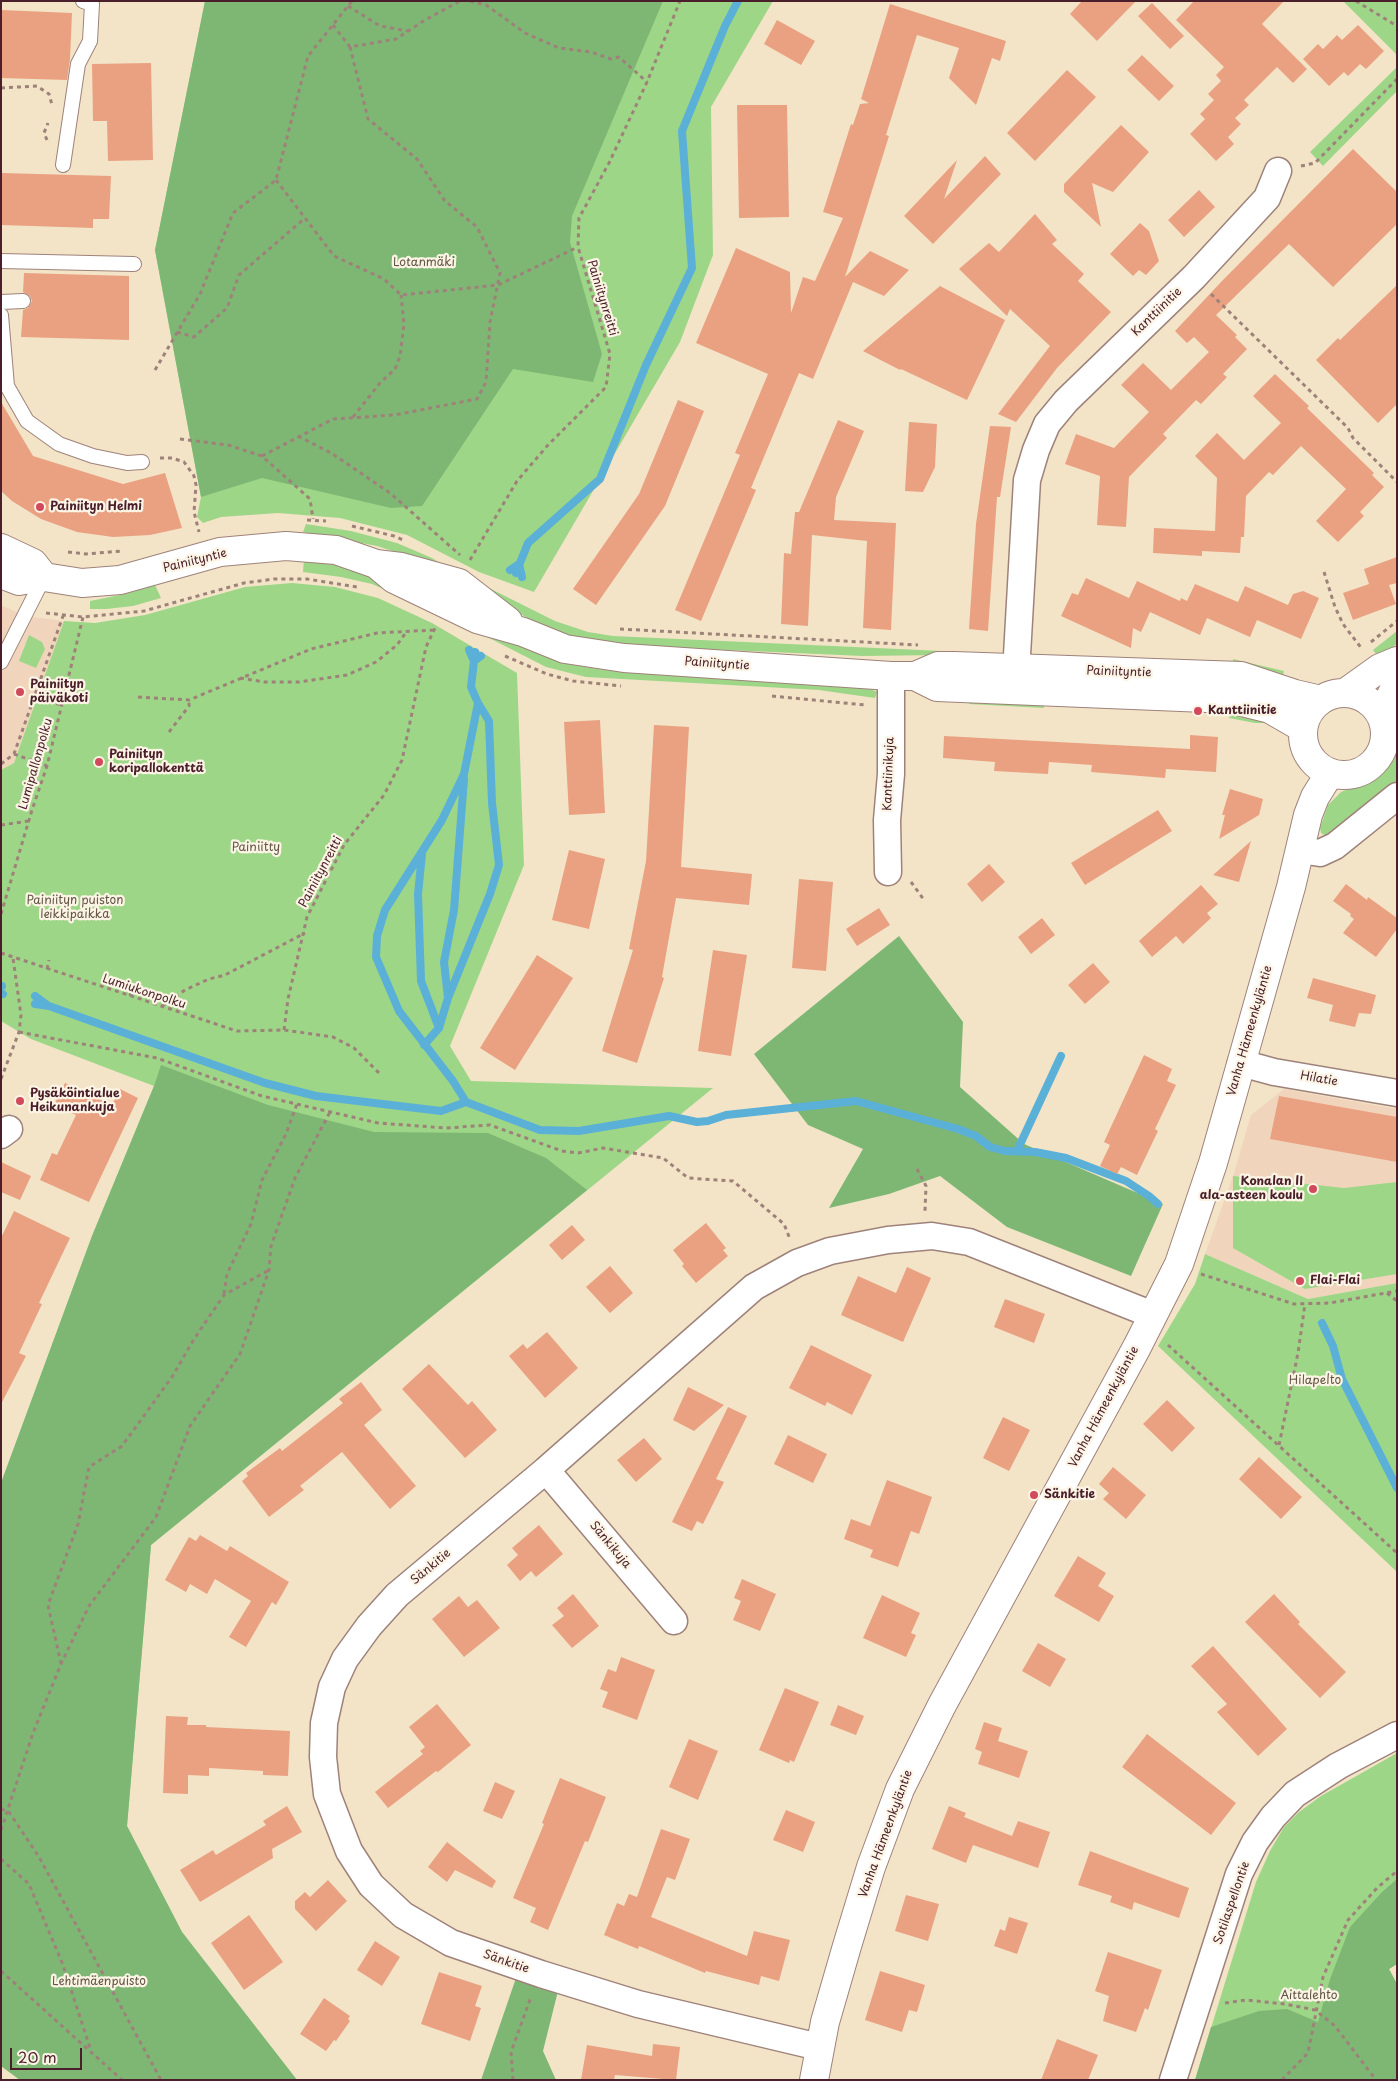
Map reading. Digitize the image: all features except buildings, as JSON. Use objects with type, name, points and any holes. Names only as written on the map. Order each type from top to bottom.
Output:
[{"type":"street","name":"Kanttiinitie","points":[[1016,679],[1027,480],[1036,450],[1047,424],[1066,401],[1194,277],[1267,198],[1278,171]]},
{"type":"street","name":"Painiityntie","points":[[1,574],[19,581],[44,577],[82,583],[120,580],[220,552],[286,546],[336,550],[376,564],[394,580],[478,619],[523,632],[565,649],[624,658],[903,676],[938,666],[1016,679],[1230,699],[1270,708],[1304,728]]},
{"type":"street","points":[[1,548],[34,563],[44,577]]},
{"type":"street","points":[[1333,697],[1363,698],[1381,716],[1384,726],[1382,751],[1374,762],[1364,770],[1352,774],[1340,775],[1330,773],[1316,764],[1308,753],[1304,741],[1304,728],[1307,716],[1333,697],[1380,668],[1397,661]]},
{"type":"street","name":"Kanttiinikuja","points":[[888,872],[887,820],[903,676]]},
{"type":"street","name":"Painiityntie","points":[[1016,679],[1241,676],[1295,694],[1333,697]]},
{"type":"street","points":[[1381,716],[1397,683]]},
{"type":"street","name":"Vanha Hämeenkyläntie","points":[[814,2080],[820,2047],[852,1928],[900,1789],[942,1705],[1179,1264],[1213,1163],[1242,1064],[1308,815],[1315,797],[1330,773]]},
{"type":"street","points":[[1300,850],[1320,853],[1335,846],[1397,796]]},
{"type":"street","name":"Hilatie","points":[[1242,1064],[1274,1072],[1397,1093]]},
{"type":"street","name":"Sänkitie","points":[[820,2047],[638,2004],[540,1974],[451,1943],[402,1915],[371,1885],[349,1851],[327,1794],[323,1758],[324,1723],[332,1687],[345,1660],[369,1626],[397,1596],[546,1470],[754,1288],[801,1262],[830,1251],[888,1240],[925,1237],[969,1242],[1153,1315]]},
{"type":"street","name":"Sänkikuja","points":[[546,1470],[674,1621]]},
{"type":"street","name":"Sotilaspellontie","points":[[1173,2080],[1239,1874],[1255,1842],[1273,1817],[1295,1794],[1331,1770],[1397,1735]]},
{"type":"lane","points":[[63,160],[78,64],[90,41],[92,4],[83,1]]},
{"type":"lane","points":[[1,261],[134,264]]},
{"type":"lane","points":[[1,302],[23,301]]},
{"type":"lane","points":[[1,315],[8,386],[27,421],[59,444],[93,456],[127,463],[142,462]]},
{"type":"lane","points":[[1,662],[44,577]]},
{"type":"path","points":[[155,370],[200,294],[233,213],[276,180],[308,56],[352,1]]},
{"type":"path","points":[[350,47],[396,39],[460,1]]},
{"type":"path","points":[[470,1],[486,5],[525,34],[559,48],[591,52],[611,60],[619,57],[647,82]]},
{"type":"path","name":"Painiitynreitti","points":[[298,436],[331,453],[390,493],[469,563],[517,481],[548,445],[606,387],[610,354],[578,247],[579,218],[609,163],[647,82],[680,1]]},
{"type":"path","points":[[1356,1],[1397,26]]},
{"type":"path","points":[[348,6],[380,26],[408,31]]},
{"type":"path","points":[[262,456],[333,419],[394,415],[477,399],[486,382],[490,322],[500,273],[477,227],[445,201],[417,159],[368,119],[350,47],[333,25]]},
{"type":"path","points":[[1315,163],[1397,79]]},
{"type":"path","points":[[1,88],[37,86],[49,94],[51,111]]},
{"type":"path","points":[[51,118],[44,133],[45,138],[63,160]]},
{"type":"path","points":[[276,180],[334,256],[384,279],[401,295],[404,324],[400,356],[395,369],[380,383],[353,418]]},
{"type":"path","points":[[177,332],[194,337],[227,308],[238,275],[304,219]]},
{"type":"path","points":[[401,295],[498,285],[578,247]]},
{"type":"path","points":[[1194,277],[1348,428],[1353,438],[1397,482]]},
{"type":"path","points":[[180,438],[228,445],[262,456],[310,499],[313,520]]},
{"type":"path","points":[[142,462],[159,458],[172,458],[184,462],[194,476],[196,486],[194,512],[200,534]]},
{"type":"path","points":[[1324,572],[1335,607],[1343,624],[1362,649]]},
{"type":"path","points":[[28,610],[63,616],[83,617],[144,611],[244,583],[274,579],[316,580],[363,588]]},
{"type":"path","points":[[1,764],[14,754],[63,616]]},
{"type":"path","name":"Lumipallonpolku","points":[[1,914],[47,766],[83,617]]},
{"type":"path","name":"Painiitynreitti","points":[[284,1030],[288,999],[307,917],[344,845],[384,795],[402,760],[426,647],[439,621]]},
{"type":"path","points":[[619,629],[926,645]]},
{"type":"path","points":[[240,678],[265,682],[299,682],[347,674],[376,662],[397,645],[407,630]]},
{"type":"path","points":[[138,697],[189,700],[311,649],[376,633],[434,630]]},
{"type":"path","points":[[498,652],[523,665],[564,679],[624,686]]},
{"type":"path","points":[[766,696],[866,705]]},
{"type":"path","points":[[34,698],[62,706]]},
{"type":"path","points":[[169,732],[188,706],[189,700]]},
{"type":"path","points":[[14,754],[47,766]]},
{"type":"path","points":[[1,825],[29,821]]},
{"type":"path","points":[[161,1006],[209,978],[225,975],[304,933]]},
{"type":"path","name":"Lumiukonpolku","points":[[1,954],[237,1031],[284,1030],[333,1037],[354,1048],[381,1075]]},
{"type":"path","points":[[1,1078],[19,1032],[21,1015],[13,958]]},
{"type":"path","points":[[47,969],[49,960]]},
{"type":"path","points":[[130,996],[135,981]]},
{"type":"path","points":[[19,1032],[157,1058],[262,1096],[378,1123],[446,1128],[490,1125],[562,1151],[578,1153],[603,1148],[663,1158],[688,1178],[733,1181],[784,1224],[801,1262]]},
{"type":"path","points":[[61,1664],[48,1605],[78,1524],[89,1468],[122,1446],[172,1377],[194,1339],[224,1295],[227,1274],[251,1224],[262,1180],[286,1134],[297,1104]]},
{"type":"path","points":[[1,1830],[33,1733],[61,1664],[89,1606],[156,1517],[190,1426],[240,1354],[269,1270],[271,1246],[296,1178],[330,1112]]},
{"type":"path","points":[[917,1169],[926,1186],[925,1237]]},
{"type":"path","points":[[224,1295],[269,1270]]},
{"type":"path","points":[[1201,1274],[1294,1304],[1330,1303],[1397,1291]]},
{"type":"path","points":[[1387,1293],[1397,1301]]},
{"type":"path","points":[[1279,1445],[1298,1353],[1305,1304]]},
{"type":"path","points":[[1164,1343],[1397,1553]]},
{"type":"path","points":[[1,1809],[8,1812],[39,1857],[161,2080]]},
{"type":"path","points":[[1,1859],[29,1884],[63,1965],[91,2051]]},
{"type":"path","points":[[1282,2080],[1308,2053],[1323,1977],[1348,1920],[1377,1888],[1397,1871]]},
{"type":"path","points":[[1,1971],[122,2080]]},
{"type":"path","points":[[513,2080],[511,2052],[540,1974]]},
{"type":"path","points":[[1222,2004],[1246,2000],[1285,2004],[1316,2010],[1335,2026],[1376,2080]]},
{"type":"shaded area","name":"Painiityn päiväkoti","points":[[1,605],[26,616],[64,621],[14,763],[1,770]]},
{"type":"shaded area","name":"Konalan II ala-asteen koulu","points":[[1284,1089],[1397,1109],[1397,1283],[1308,1299],[1205,1254],[1233,1176],[1251,1115]]},
{"type":"green space","name":"Lotanmäki","points":[[205,1],[773,1],[711,107],[713,255],[680,342],[534,592],[479,572],[407,535],[340,518],[278,513],[221,517],[203,523],[197,517],[201,497],[155,250]]},
{"type":"green space","name":"Lotanmäki","points":[[205,1],[663,1],[572,216],[570,242],[602,354],[593,382],[513,369],[422,506],[391,508],[262,478],[201,497],[155,250]]},
{"type":"green space","points":[[1343,1],[1397,1],[1397,55]]},
{"type":"green space","points":[[1397,67],[1397,91],[1323,166],[1310,152]]},
{"type":"green space","points":[[306,524],[351,531],[397,543],[432,558],[449,569],[377,546],[303,532]]},
{"type":"green space","points":[[304,559],[349,565],[429,609],[372,584],[341,577],[303,572]]},
{"type":"green space","name":"Painiitty","points":[[292,583],[335,587],[378,598],[432,623],[517,673],[524,865],[450,1046],[471,1081],[713,1088],[151,1545],[127,1826],[182,1932],[297,2080],[20,2080],[1,2066],[1,1483],[92,1236],[154,1086],[31,1039],[1,1021],[1,770],[14,763],[64,621],[95,623],[145,615],[245,587]]},
{"type":"green space","points":[[479,583],[555,621],[588,632],[613,636],[942,651],[942,655],[863,656],[612,645],[573,639],[533,622],[477,585]]},
{"type":"green space","points":[[155,585],[161,598],[133,606],[90,609],[90,601],[125,594]]},
{"type":"green space","points":[[457,619],[549,658],[569,664],[604,670],[855,681],[877,692],[875,698],[819,690],[586,677],[546,667],[456,621]]},
{"type":"green space","points":[[1397,631],[1397,644],[1378,657],[1373,650]]},
{"type":"green space","points":[[29,635],[42,642],[45,649],[36,668],[19,661]]},
{"type":"green space","points":[[1233,659],[1284,671],[1282,681],[1233,669]]},
{"type":"green space","points":[[970,696],[1044,698],[1044,708],[969,704]]},
{"type":"green space","points":[[1230,708],[1269,723],[1255,723],[1229,718]]},
{"type":"green space","points":[[1397,746],[1397,784],[1326,836],[1321,833],[1320,828],[1328,805],[1341,792],[1372,779],[1387,768]]},
{"type":"green space","points":[[899,936],[963,1022],[960,1087],[1024,1144],[1163,1204],[1131,1276],[1007,1227],[940,1176],[889,1194],[829,1208],[863,1149],[808,1125],[754,1054]]},
{"type":"green space","name":"Lehtimäenpuisto","points":[[161,1065],[268,1105],[374,1132],[488,1133],[546,1158],[587,1190],[151,1545],[127,1826],[182,1932],[297,2080],[20,2080],[1,2066],[1,1483],[92,1236]]},
{"type":"green space","points":[[1233,1176],[1344,1188],[1397,1182],[1397,1274],[1305,1289],[1233,1248]]},
{"type":"green space","name":"Hilapelto","points":[[1205,1254],[1308,1299],[1397,1283],[1397,1572],[1158,1346],[1195,1284]]},
{"type":"green space","name":"Aittalehto","points":[[1397,1753],[1397,1964],[1389,1969],[1397,1984],[1397,2080],[1195,2080],[1256,1882],[1270,1851],[1284,1827],[1299,1812],[1321,1796]]},
{"type":"green space","points":[[1397,1879],[1397,1964],[1389,1969],[1397,1984],[1397,2080],[1195,2080],[1211,2027],[1259,2011],[1287,2009],[1318,2022],[1330,1979],[1350,1927],[1382,1892]]},
{"type":"green space","points":[[516,1978],[558,1991],[543,2051],[556,2080],[481,2080]]},
{"type":"waterway","points":[[516,573],[528,543],[600,479],[646,365],[692,268],[682,131],[725,26],[738,1]]},
{"type":"waterway","points":[[510,570],[519,564],[522,577]]},
{"type":"waterway","points":[[469,650],[474,661],[481,656]]},
{"type":"waterway","points":[[475,652],[471,687],[478,703],[464,774],[442,820],[385,910],[377,936],[376,957],[399,1011],[453,1081],[466,1102],[540,1130],[579,1131],[669,1116],[697,1122],[708,1121],[726,1115],[856,1101],[958,1129],[976,1136],[990,1147],[1005,1151],[1035,1152],[1066,1158],[1126,1181],[1158,1204]]},
{"type":"waterway","points":[[448,998],[490,894],[499,865],[492,803],[489,721],[478,703]]},
{"type":"waterway","points":[[424,1045],[439,1028],[448,998],[444,962],[454,910],[464,779]]},
{"type":"waterway","points":[[422,854],[418,894],[421,981],[439,1028]]},
{"type":"waterway","points":[[35,996],[47,1005]]},
{"type":"waterway","points":[[35,1004],[49,1006],[265,1083],[316,1096],[441,1111],[466,1102]]},
{"type":"waterway","points":[[1017,1151],[1061,1056]]},
{"type":"waterway","points":[[1322,1323],[1333,1346],[1342,1379],[1397,1488]]},
{"type":"place","name":"Painiityn Helmi","points":[[40,507]]},
{"type":"place","name":"Painiityn päiväkoti","points":[[20,692]]},
{"type":"place","name":"Kanttiinitie","points":[[1198,711]]},
{"type":"place","name":"Painiityn koripallokenttä","points":[[99,762]]},
{"type":"place","name":"Pysäköintialue Heikunankuja","points":[[20,1101]]},
{"type":"place","name":"Konalan II ala-asteen koulu","points":[[1313,1189]]},
{"type":"place","name":"Flai-Flai","points":[[1300,1281]]},
{"type":"place","name":"Sänkitie","points":[[1034,1495]]},
{"type":"park label","name":"Painiityn puiston leikkipaikka","points":[[75,908]]}]
